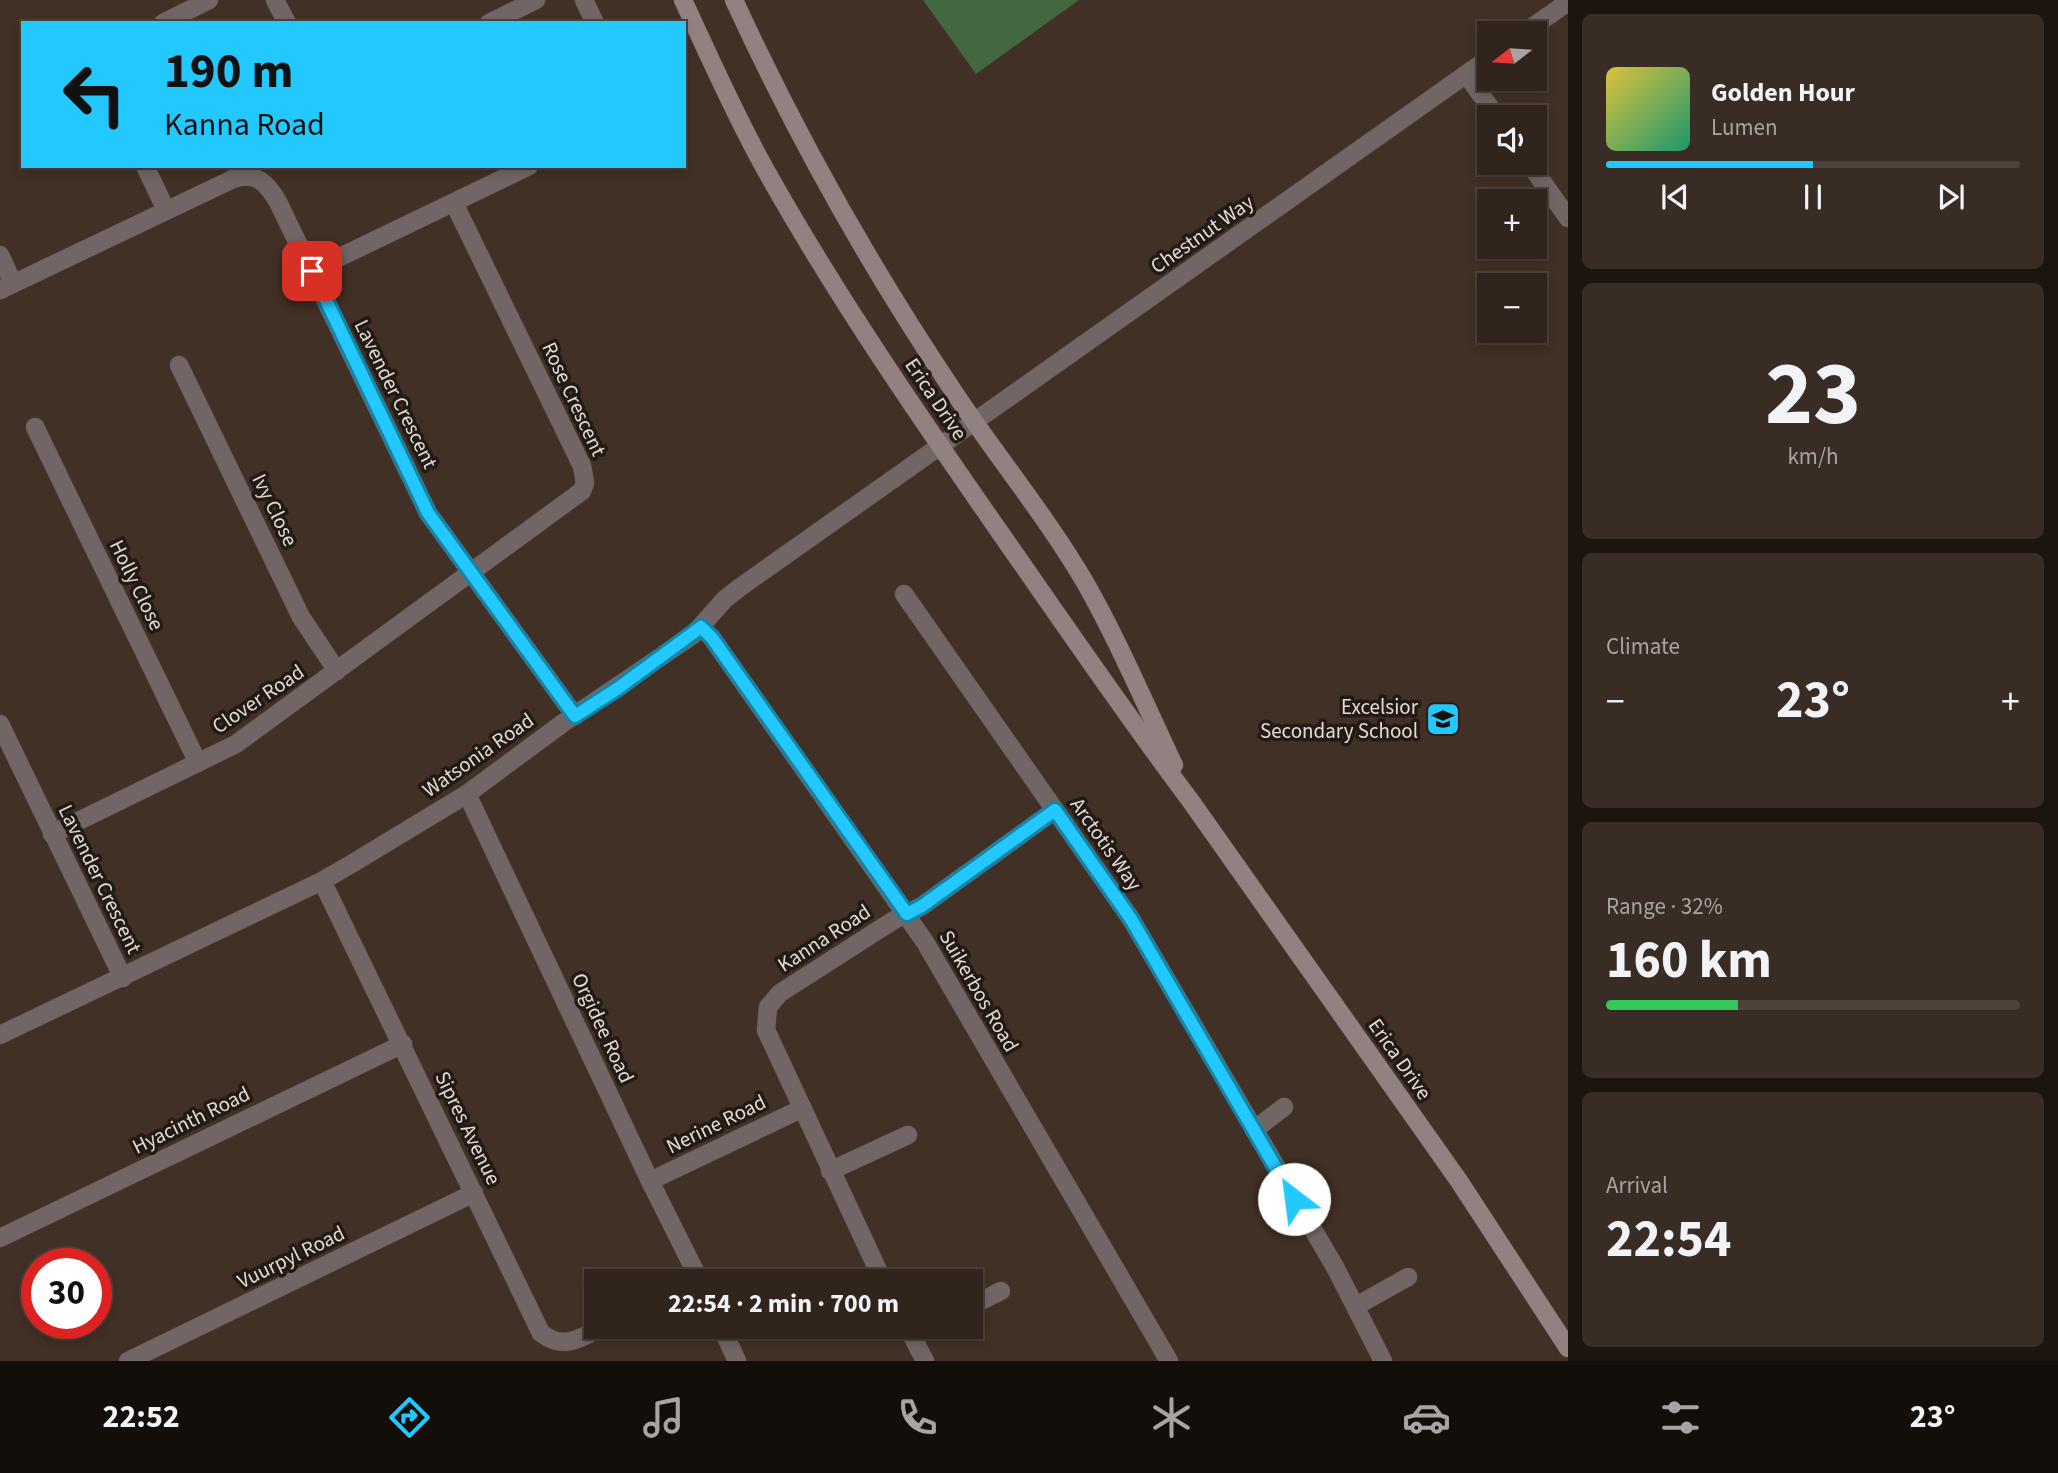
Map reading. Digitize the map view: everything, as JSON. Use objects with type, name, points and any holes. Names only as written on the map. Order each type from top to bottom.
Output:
[{"type":"main road","name":"Erica Drive","points":[[683,0],[726,92],[790,212],[939,446],[1466,1192],[1568,1348]]},
{"type":"main road","name":"Erica Drive","points":[[734,0],[802,140],[849,227],[975,423],[1087,585],[1190,800]]},
{"type":"street","points":[[167,21],[209,0]]},
{"type":"street","points":[[275,0],[285,21]]},
{"type":"street","points":[[493,21],[536,0]]},
{"type":"street","points":[[584,0],[594,21]]},
{"type":"street","points":[[1541,21],[1568,2]]},
{"type":"street","name":"Chestnut Way","points":[[939,446],[1477,66]]},
{"type":"street","points":[[1466,74],[1488,105]]},
{"type":"street","points":[[146,168],[166,210]]},
{"type":"street","points":[[312,271],[525,168]]},
{"type":"street","points":[[1538,175],[1568,218]]},
{"type":"street","name":"Lavender Crescent","points":[[7,286],[242,176],[261,179],[278,202],[428,513],[575,716]]},
{"type":"street","name":"Rose Crescent","points":[[454,203],[582,466],[586,483],[577,496],[472,573]]},
{"type":"street","points":[[0,255],[7,286]]},
{"type":"street","name":"Ivy Close","points":[[179,365],[301,617],[337,671]]},
{"type":"street","name":"Holly Close","points":[[35,427],[198,763]]},
{"type":"street","name":"Watsonia Road","points":[[0,1035],[322,881],[467,794],[617,689],[701,627],[723,600],[939,446]]},
{"type":"street","name":"Clover Road","points":[[52,834],[236,744],[472,573]]},
{"type":"street","name":"Arctotis Way","points":[[904,594],[1131,919],[1356,1307],[1382,1361]]},
{"type":"street","name":"Suikerbos Road","points":[[701,627],[712,638],[907,914],[1169,1361]]},
{"type":"street","name":"Lavender Crescent","points":[[0,724],[122,978]]},
{"type":"street","name":"Orgidee Road","points":[[467,794],[694,1269]]},
{"type":"street","name":"Kanna Road","points":[[877,1269],[766,1030],[768,1007],[780,993],[922,906],[1055,810]]},
{"type":"street","name":"Sipres Avenue","points":[[322,881],[541,1333],[555,1343],[566,1343],[584,1335]]},
{"type":"street","name":"Hyacinth Road","points":[[0,1238],[402,1044]]},
{"type":"street","points":[[1254,1130],[1284,1107]]},
{"type":"street","name":"Nerine Road","points":[[650,1181],[801,1109]]},
{"type":"street","points":[[830,1171],[908,1135]]},
{"type":"street","name":"Vuurpyl Road","points":[[128,1361],[474,1193]]},
{"type":"street","points":[[1356,1307],[1408,1277]]},
{"type":"street","points":[[983,1300],[1001,1290]]},
{"type":"street","points":[[727,1339],[737,1361]]},
{"type":"street","points":[[913,1339],[925,1361]]},
{"type":"green space","points":[[923,0],[1079,0],[976,74]]},
{"type":"place","name":"Excelsior Secondary School","points":[[1443,719]]},
{"type":"route","points":[[312,271],[428,513],[575,716],[617,689],[701,627],[712,638],[907,914],[1055,810],[1131,919],[1294,1199]]}]
